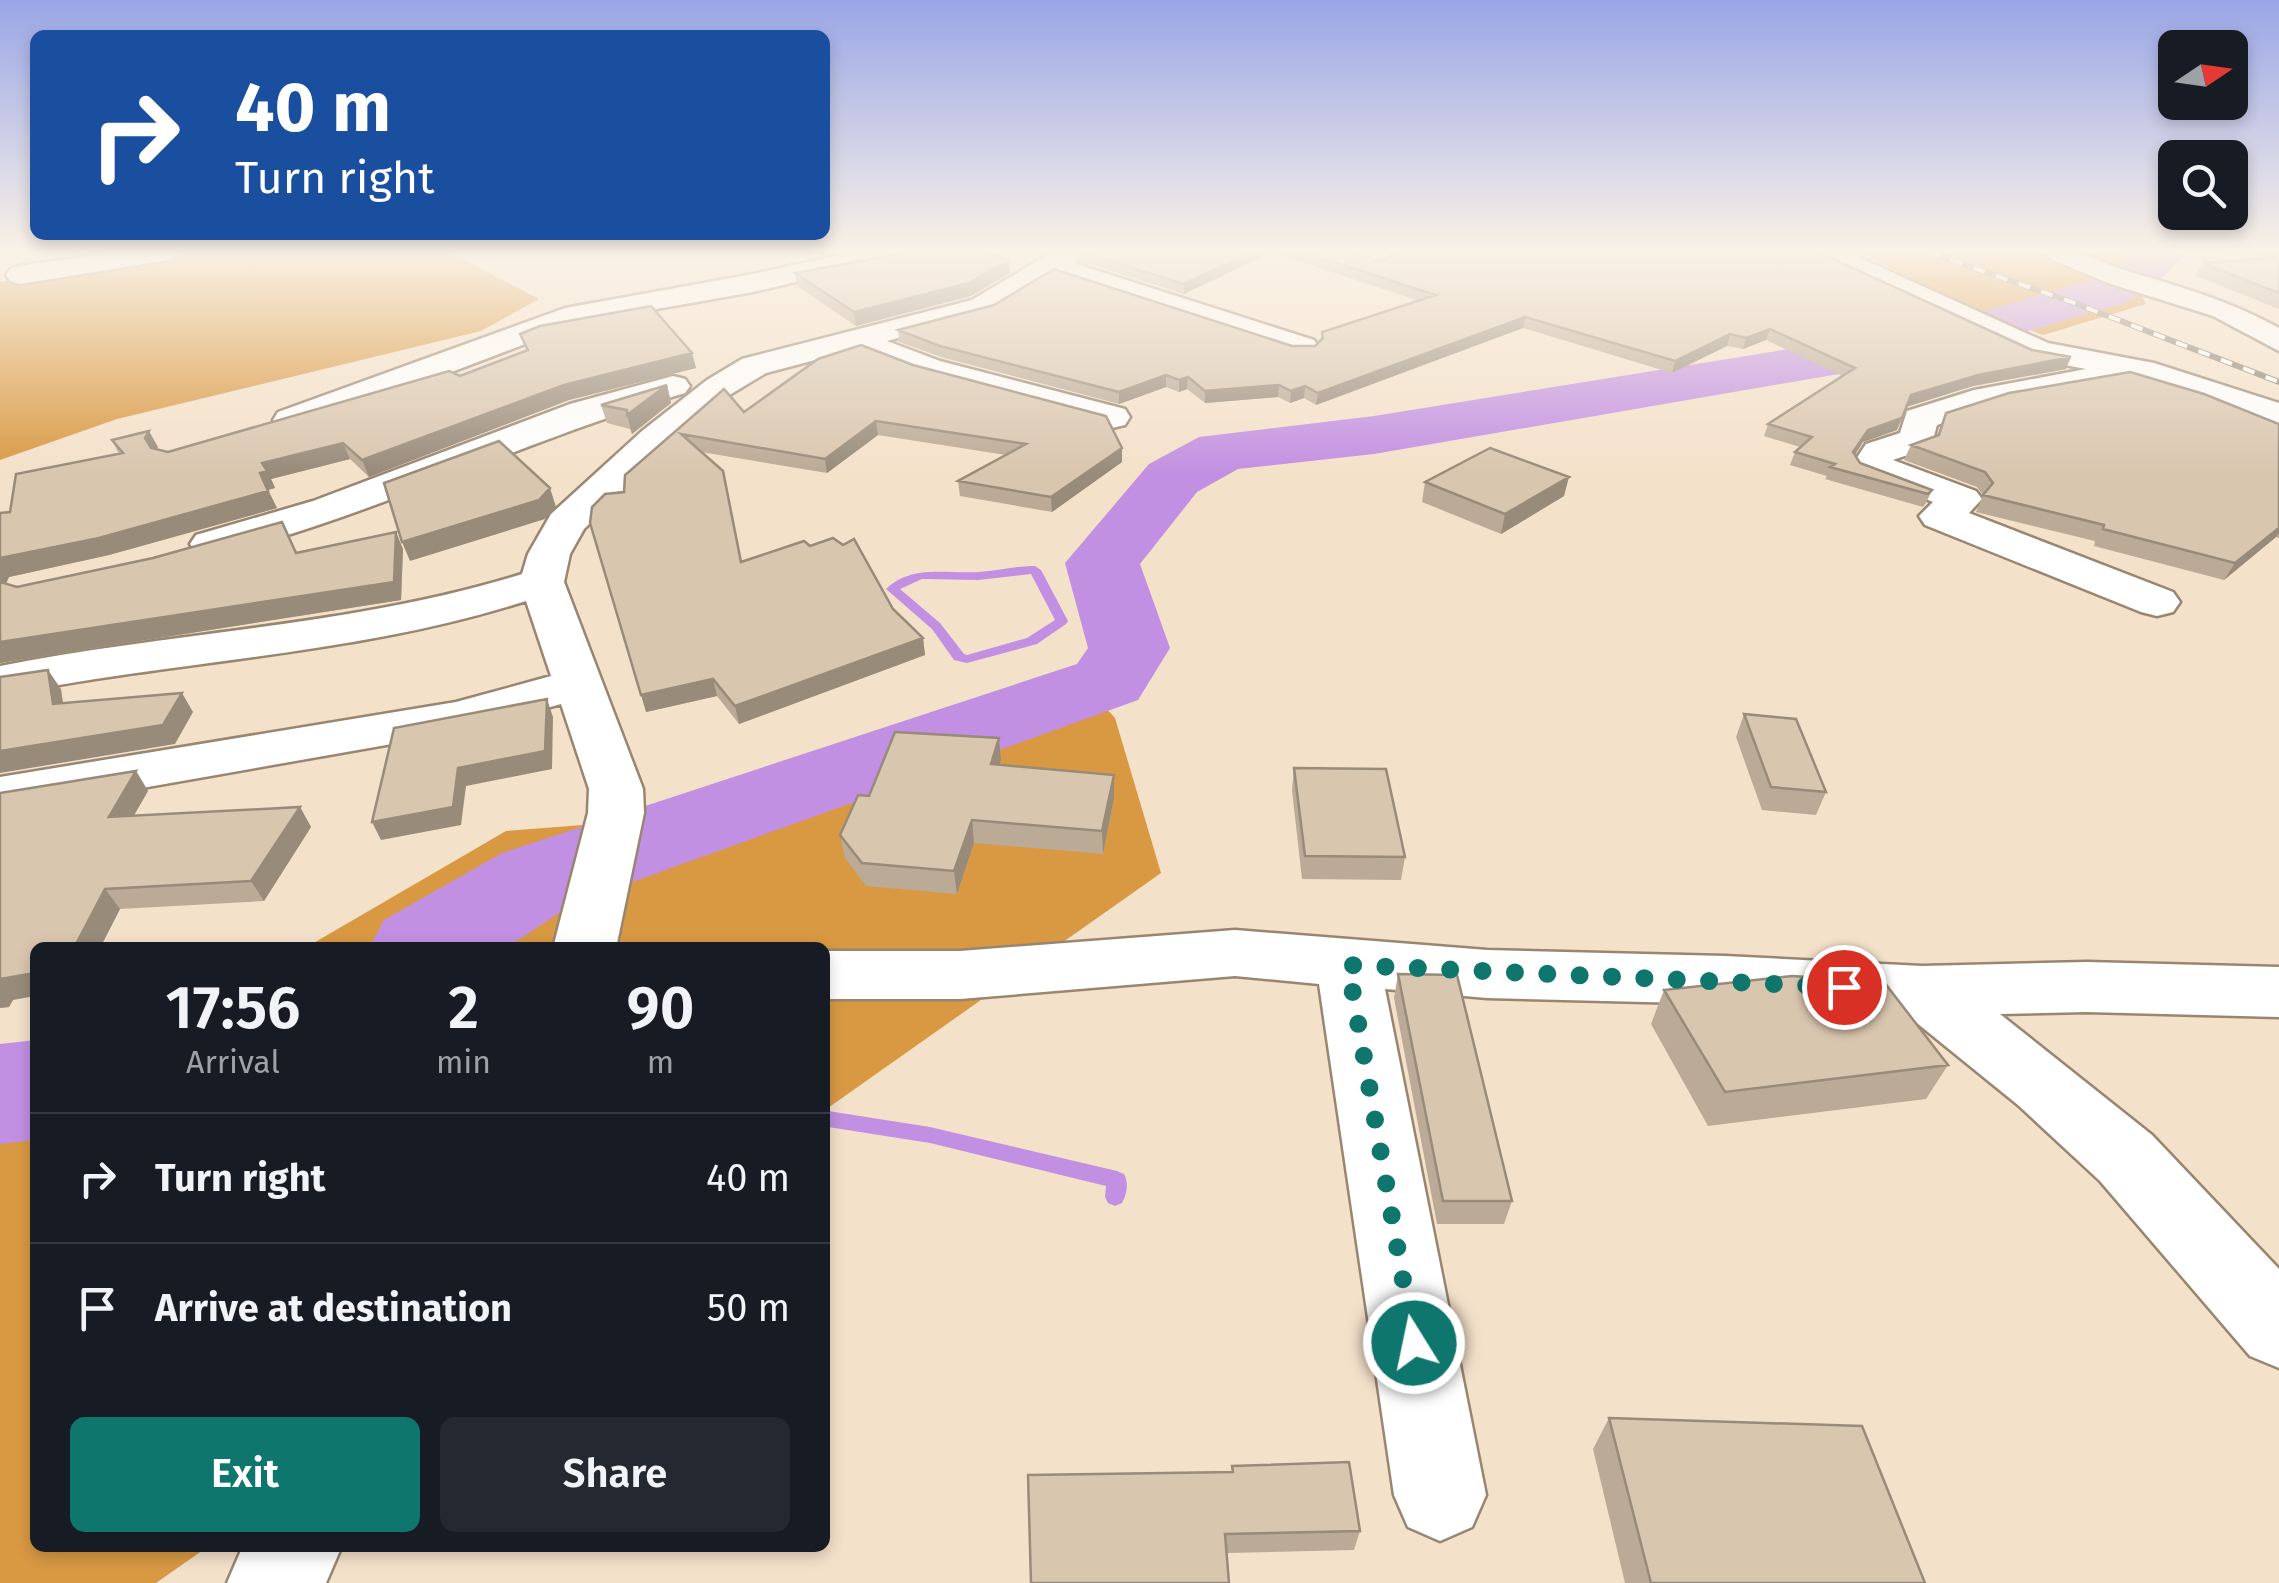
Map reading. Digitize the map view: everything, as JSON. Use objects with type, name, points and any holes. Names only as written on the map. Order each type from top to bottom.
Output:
[{"type":"street","points":[[264,428],[404,381],[546,326]]},
{"type":"street","points":[[168,556],[326,510],[584,412],[906,326]]},
{"type":"street","points":[[1246,326],[1303,347]]},
{"type":"street","points":[[1987,326],[2040,350],[2142,370],[2279,414]]},
{"type":"street","points":[[2252,326],[2279,341]]},
{"type":"street","points":[[854,339],[928,368],[1112,417]]},
{"type":"street","points":[[585,942],[616,813],[616,789],[542,582],[549,554],[566,523],[656,438],[719,387],[754,366]]},
{"type":"street","points":[[2142,370],[1974,398],[1946,407],[1920,418],[1918,439],[1879,452],[1871,464],[1962,499],[1939,516],[2158,602]]},
{"type":"street","points":[[0,681],[63,666],[288,639],[502,597],[542,582]]},
{"type":"street","points":[[0,795],[442,721],[578,684]]},
{"type":"street","points":[[830,975],[960,975],[1235,953],[1348,965],[1922,992],[2087,988],[2279,992]]},
{"type":"street","points":[[1348,965],[1440,1495]]},
{"type":"street","points":[[1922,992],[2042,1085],[2126,1158],[2279,1328]]},
{"type":"street","points":[[274,1583],[292,1552]]},
{"type":"shaded area","points":[[0,326],[490,326],[117,419],[0,460]]},
{"type":"shaded area","points":[[2020,326],[2073,326],[2043,335]]},
{"type":"shaded area","points":[[1077,677],[1115,718],[1161,873],[830,1106],[830,942],[315,942],[506,831],[701,816],[846,753]]},
{"type":"shaded area","points":[[30,1048],[30,1552],[200,1552],[156,1583],[0,1583],[0,1055]]},
{"type":"building","points":[[540,326],[668,326],[692,353],[564,385],[362,460],[343,443],[262,463],[267,471],[260,473],[268,491],[99,538],[0,558],[0,513],[10,512],[16,474],[123,453],[112,440],[149,431],[145,438],[151,448],[168,452],[449,371],[460,376],[528,350],[520,334]]},
{"type":"building","points":[[914,326],[1230,326],[1292,346],[1315,346],[1323,338],[1322,332],[1341,326],[1501,326],[1318,393],[1305,386],[1291,391],[1279,385],[1205,391],[1188,377],[1179,380],[1166,375],[1119,392],[940,346],[898,330]]},
{"type":"building","points":[[1555,326],[1979,326],[2032,350],[2071,357],[1978,375],[1911,395],[1902,418],[1868,430],[1853,452],[1860,463],[1932,490],[1928,494],[1830,467],[1835,464],[1795,452],[1812,437],[1768,424],[1855,368],[1770,329],[1746,338],[1730,334],[1675,361]]},
{"type":"building","points":[[861,345],[913,365],[1106,416],[1122,448],[1051,497],[958,481],[1026,444],[876,421],[825,459],[681,434],[723,471],[741,562],[804,541],[810,546],[833,538],[843,545],[854,539],[893,609],[923,638],[735,706],[713,679],[641,695],[590,523],[592,507],[605,494],[624,492],[625,475],[724,389],[744,412],[818,359]]},
{"type":"building","points":[[2130,372],[2204,394],[2279,424],[2279,528],[2235,563],[1983,495],[1993,483],[1985,472],[1911,445],[1939,435],[1946,413],[2009,393]]},
{"type":"building","points":[[667,385],[627,415],[627,410],[601,405]]},
{"type":"building","points":[[499,441],[550,488],[539,500],[402,542],[384,483]]},
{"type":"building","points":[[1490,448],[1569,477],[1505,514],[1425,482]]},
{"type":"building","points":[[282,522],[296,553],[396,532],[394,582],[0,642],[0,582],[17,587],[153,558]]},
{"type":"building","points":[[48,670],[53,704],[182,693],[163,725],[0,751],[0,677]]},
{"type":"building","points":[[547,699],[545,751],[458,768],[453,807],[372,822],[394,728]]},
{"type":"building","points":[[1744,714],[1796,719],[1826,792],[1771,787]]},
{"type":"building","points":[[895,732],[999,738],[991,764],[1114,775],[1102,831],[972,820],[954,871],[862,863],[840,835],[858,795],[869,796]]},
{"type":"building","points":[[1294,768],[1386,769],[1405,857],[1305,856]]},
{"type":"building","points":[[136,771],[109,817],[300,807],[251,881],[105,889],[77,942],[30,942],[30,974],[0,979],[0,793]]},
{"type":"building","points":[[1398,974],[1457,975],[1512,1201],[1443,1201]]},
{"type":"building","points":[[1792,976],[1884,982],[1948,1065],[1725,1092],[1664,990]]},
{"type":"building","points":[[1609,1418],[1862,1426],[1925,1583],[1651,1583]]},
{"type":"building","points":[[1349,1462],[1360,1531],[1225,1534],[1229,1583],[1031,1583],[1028,1475],[1233,1472],[1232,1466]]},
{"type":"waterway","points":[[433,942],[538,878],[1108,682],[1129,648],[1102,563],[1173,478],[1222,451],[1374,435],[1943,340],[1991,326]]},
{"type":"waterway","points":[[1035,570],[1062,621],[1032,641],[967,659],[959,657],[936,626],[892,589],[922,576],[1035,570]]},
{"type":"waterway","points":[[0,1094],[30,1091]]},
{"type":"waterway","points":[[830,1119],[930,1135],[1117,1180],[1115,1197]]},
{"type":"railway","points":[[2133,326],[2279,382]]},
{"type":"route","points":[[1414,1343],[1348,965],[1844,987]]}]
